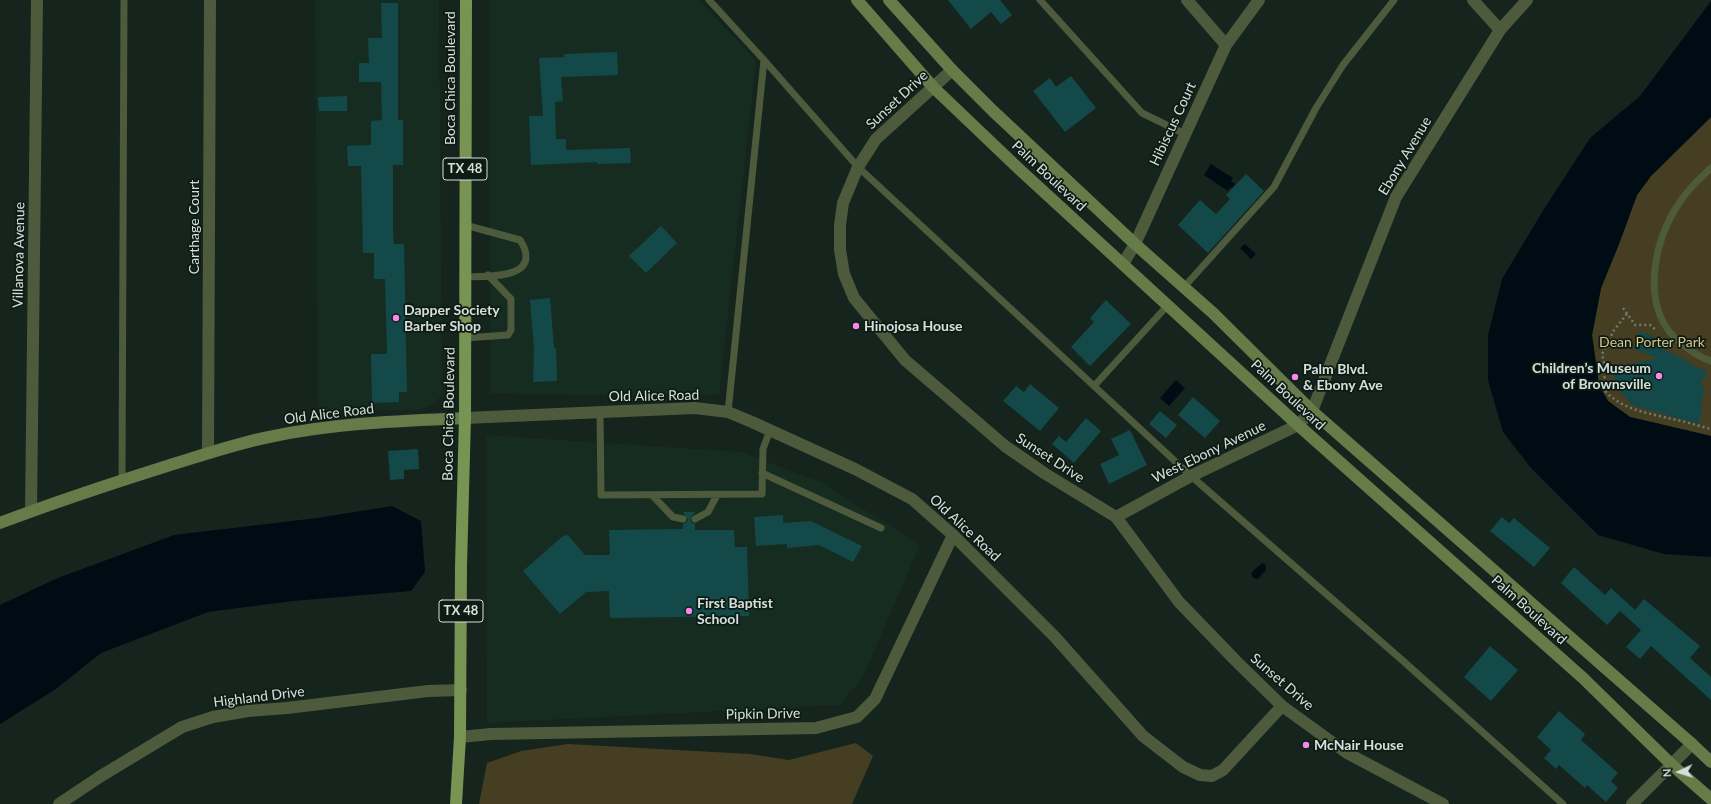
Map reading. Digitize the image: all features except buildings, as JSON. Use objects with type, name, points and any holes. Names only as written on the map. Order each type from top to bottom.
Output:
[{"type":"main road","name":"Boca Chica Boulevard","points":[[456,804],[460,737],[461,566],[465,418],[466,0]]},
{"type":"main road","name":"Palm Boulevard","points":[[856,0],[934,87],[1019,169],[1298,425],[1583,678],[1672,765],[1711,799]]},
{"type":"main road","name":"Palm Boulevard","points":[[889,0],[952,70],[993,111],[1135,244],[1214,313],[1312,411],[1711,762]]},
{"type":"main road","name":"Old Alice Road","points":[[0,524],[31,511],[122,480],[208,453],[269,437],[312,430],[388,421],[465,418]]},
{"type":"street","name":"Villanova Avenue","points":[[31,511],[37,0]]},
{"type":"street","name":"Carthage Court","points":[[208,453],[210,0]]},
{"type":"street","points":[[1187,0],[1226,45]]},
{"type":"street","name":"Hibiscus Court","points":[[1123,264],[1135,244],[1226,45],[1258,0]]},
{"type":"street","points":[[1473,0],[1500,30]]},
{"type":"street","name":"Ebony Avenue","points":[[1312,411],[1396,197],[1500,30],[1527,0]]},
{"type":"street","name":"Sunset Drive","points":[[952,70],[876,139],[858,167],[843,203],[840,225],[840,250],[844,274],[854,298],[905,360],[1005,446],[1044,473],[1116,517],[1179,602],[1236,662],[1282,706],[1347,754],[1443,804]]},
{"type":"street","name":"Old Alice Road","points":[[465,418],[695,408],[728,412],[855,469],[912,499],[953,535],[1055,637],[1142,736],[1183,768],[1200,775],[1212,776],[1223,770],[1282,706]]},
{"type":"street","name":"West Ebony Avenue","points":[[1116,517],[1191,476],[1298,425],[1312,411]]},
{"type":"street","name":"Pipkin Drive","points":[[460,737],[491,734],[816,728],[857,717],[875,699],[953,535]]},
{"type":"street","name":"Highland Drive","points":[[59,804],[100,776],[182,727],[213,717],[248,711],[287,708],[428,691],[461,690]]},
{"type":"street","points":[[1632,804],[1692,744]]},
{"type":"lane","points":[[122,480],[124,0]]},
{"type":"lane","points":[[709,0],[858,167],[1095,385],[1191,476],[1402,660],[1563,804]]},
{"type":"lane","points":[[1040,0],[1142,113],[1185,134]]},
{"type":"lane","points":[[1184,288],[1274,187],[1316,108],[1343,65],[1394,0]]},
{"type":"lane","points":[[728,412],[764,60]]},
{"type":"lane","points":[[1711,168],[1680,201],[1669,220],[1662,237],[1655,279],[1655,300],[1661,319],[1672,336],[1704,359],[1711,361]]},
{"type":"lane","points":[[465,225],[520,240],[524,246],[526,261],[522,268],[513,273],[465,277]]},
{"type":"lane","points":[[465,338],[508,335],[511,330],[511,299],[488,275]]},
{"type":"lane","points":[[1095,385],[1168,305]]},
{"type":"lane","points":[[600,412],[601,495],[762,494],[763,449],[770,430]]},
{"type":"lane","points":[[762,473],[881,528]]},
{"type":"lane","points":[[652,495],[673,517],[683,519]]},
{"type":"lane","points":[[695,519],[708,512],[717,495]]},
{"type":"path","points":[[1627,314],[1614,330],[1602,354],[1604,362],[1605,391],[1614,400],[1629,408],[1711,429]]},
{"type":"shaded area","points":[[315,0],[439,0],[442,393],[436,403],[420,410],[318,410]]},
{"type":"shaded area","points":[[489,0],[699,0],[756,61],[719,395],[673,396],[490,394]]},
{"type":"shaded area","points":[[1711,1],[1711,117],[1651,176],[1637,195],[1601,288],[1592,335],[1599,385],[1608,401],[1630,417],[1711,436],[1711,557],[1664,554],[1598,535],[1531,468],[1503,432],[1488,380],[1488,335],[1502,279],[1544,209],[1590,138],[1640,96]]},
{"type":"shaded area","points":[[1211,164],[1233,178],[1231,181],[1235,184],[1232,188],[1230,187],[1228,191],[1204,175]]},
{"type":"shaded area","points":[[1245,244],[1256,254],[1251,259],[1240,248]]},
{"type":"shaded area","points":[[1176,380],[1185,388],[1169,406],[1160,398]]},
{"type":"shaded area","name":"First Baptist School","points":[[486,435],[741,452],[823,483],[920,545],[863,677],[840,705],[487,723]]},
{"type":"shaded area","points":[[392,506],[421,521],[425,572],[411,591],[293,601],[208,612],[101,653],[56,689],[0,724],[0,605],[58,578],[174,535],[317,518]]},
{"type":"shaded area","points":[[1262,563],[1265,564],[1266,570],[1258,579],[1253,578],[1251,573]]},
{"type":"green space","name":"Dean Porter Park","points":[[1711,117],[1711,436],[1630,417],[1608,401],[1599,385],[1592,335],[1601,288],[1637,195],[1651,176]]},
{"type":"green space","points":[[856,743],[873,756],[852,804],[479,804],[487,763],[521,751],[568,744],[750,754],[789,760]]},
{"type":"place","name":"Dapper Society Barber Shop","points":[[396,318]]},
{"type":"place","name":"Hinojosa House","points":[[856,326]]},
{"type":"place","name":"Children’s Museum of Brownsville","points":[[1659,376]]},
{"type":"place","name":"Palm Blvd. & Ebony Ave","points":[[1295,377]]},
{"type":"place","name":"First Baptist School","points":[[689,611]]},
{"type":"place","name":"McNair House","points":[[1306,745]]}]
